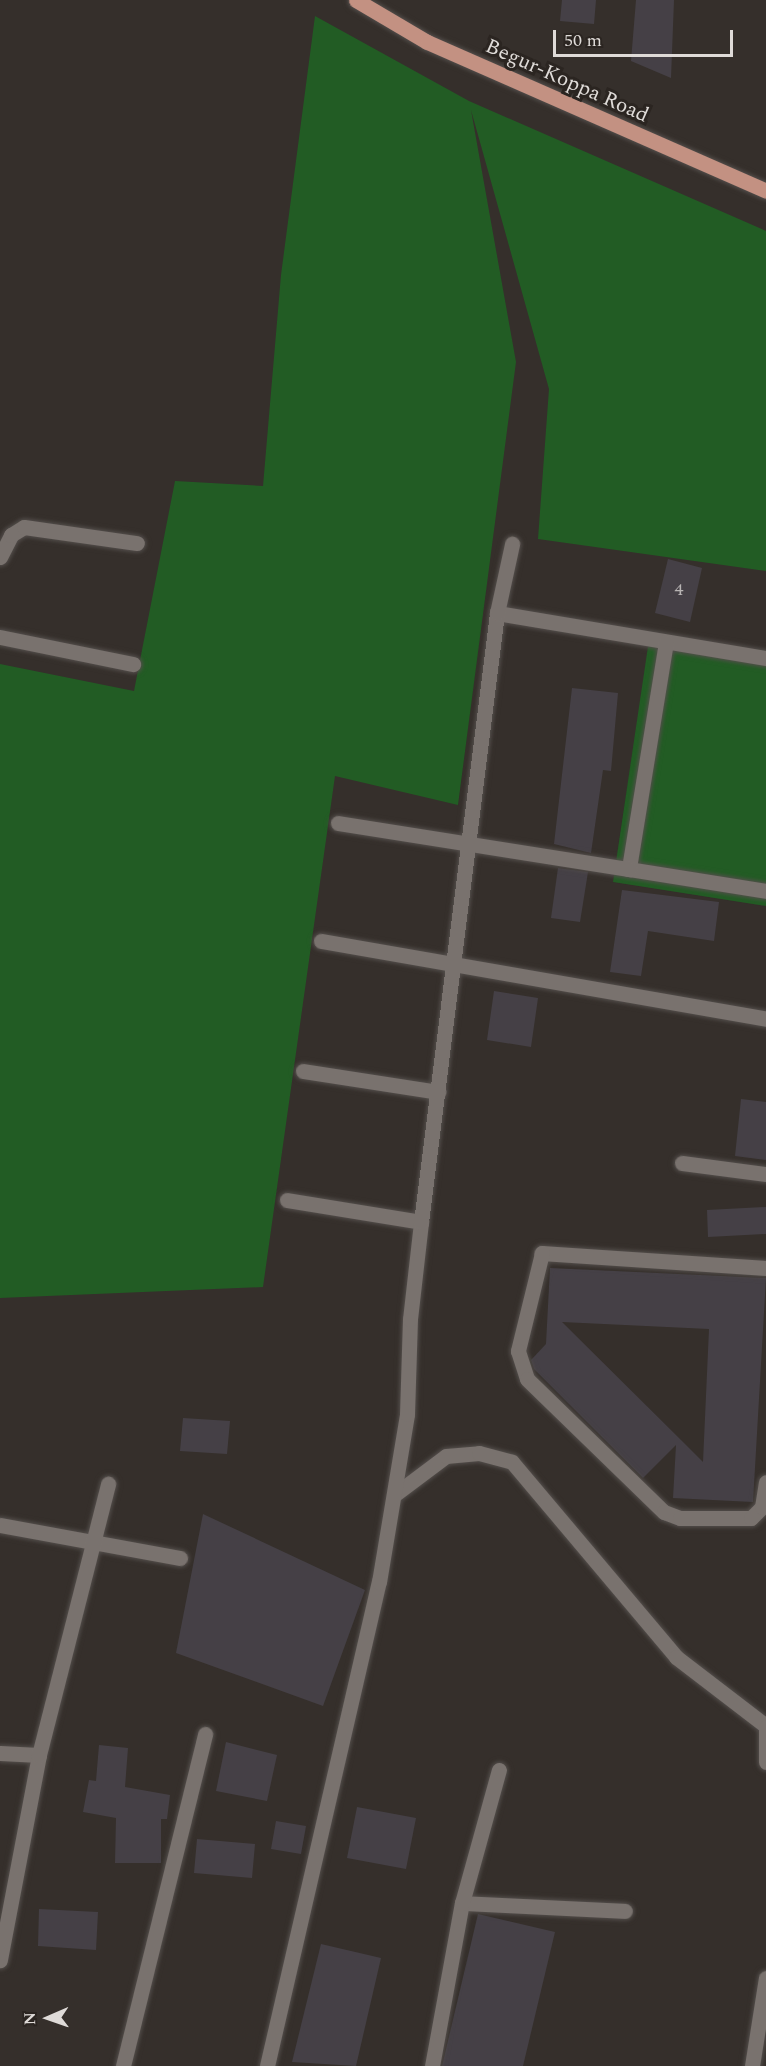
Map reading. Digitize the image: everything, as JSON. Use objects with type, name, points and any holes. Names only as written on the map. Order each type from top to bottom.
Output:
[{"type":"main road","name":"Begur-Koppa Road","points":[[356,0],[427,42],[766,191]]},
{"type":"street","points":[[0,557],[11,535],[24,527],[137,543]]},
{"type":"street","points":[[267,2066],[394,1495],[407,1414],[410,1319],[421,1222],[497,613],[512,544]]},
{"type":"street","points":[[497,613],[766,658]]},
{"type":"street","points":[[0,637],[133,664]]},
{"type":"street","points":[[629,869],[666,642]]},
{"type":"street","points":[[338,823],[766,891]]},
{"type":"street","points":[[321,941],[453,968],[766,1020]]},
{"type":"street","points":[[303,1071],[438,1092]]},
{"type":"street","points":[[682,1163],[766,1174]]},
{"type":"street","points":[[287,1200],[421,1222]]},
{"type":"street","points":[[766,1268],[542,1253],[537,1257],[518,1358],[527,1379],[664,1512],[680,1518],[751,1518],[762,1507],[766,1482]]},
{"type":"street","points":[[394,1495],[446,1456],[479,1453],[512,1462],[676,1657],[766,1727],[766,1762]]},
{"type":"street","points":[[0,1960],[5,1911],[39,1755],[108,1484]]},
{"type":"street","points":[[0,1525],[180,1558]]},
{"type":"street","points":[[123,2066],[205,1734]]},
{"type":"street","points":[[0,1753],[39,1755]]},
{"type":"street","points":[[432,2066],[462,1903],[498,1770]]},
{"type":"street","points":[[462,1903],[625,1911]]},
{"type":"street","points":[[752,2066],[766,1978]]},
{"type":"street","points":[[757,2066],[766,2065]]},
{"type":"green space","points":[[315,16],[469,101],[766,231],[766,571],[538,539],[549,389],[471,110],[516,362],[458,805],[335,776],[263,1287],[0,1298],[0,664],[134,691],[175,481],[263,486],[281,275]]},
{"type":"green space","points":[[650,633],[766,651],[766,906],[613,882]]},
{"type":"building","points":[[562,0],[596,0],[594,24],[560,21]]},
{"type":"building","points":[[636,0],[674,0],[671,78],[631,61]]},
{"type":"building","points":[[668,559],[702,568],[690,622],[655,613]]},
{"type":"building","points":[[572,688],[618,693],[611,771],[603,770],[591,853],[554,844]]},
{"type":"building","points":[[558,868],[588,872],[580,922],[551,918]]},
{"type":"building","points":[[622,890],[719,902],[714,941],[648,931],[641,976],[610,972]]},
{"type":"building","points":[[494,991],[538,998],[531,1047],[487,1040]]},
{"type":"building","points":[[741,1099],[766,1102],[766,1160],[735,1156]]},
{"type":"building","points":[[766,1207],[766,1234],[708,1237],[707,1210]]},
{"type":"building","points":[[550,1268],[766,1278],[753,1502],[673,1498],[676,1445],[643,1478],[534,1369],[531,1360],[546,1344]],"holes":[[[562,1322],[709,1329],[703,1462]]]},
{"type":"building","points":[[183,1418],[230,1421],[227,1454],[180,1451]]},
{"type":"building","points":[[203,1514],[365,1590],[323,1706],[176,1653]]},
{"type":"building","points":[[226,1742],[277,1755],[267,1801],[216,1791]]},
{"type":"building","points":[[99,1745],[128,1748],[125,1787],[170,1795],[167,1819],[161,1819],[161,1863],[115,1863],[116,1818],[83,1812],[89,1780],[96,1781]]},
{"type":"building","points":[[357,1807],[416,1818],[406,1869],[347,1858]]},
{"type":"building","points":[[276,1821],[306,1826],[301,1854],[271,1849]]},
{"type":"building","points":[[197,1839],[255,1844],[252,1878],[194,1873]]},
{"type":"building","points":[[39,1909],[98,1912],[96,1950],[38,1946]]},
{"type":"building","points":[[478,1914],[555,1932],[523,2066],[442,2066]]},
{"type":"building","points":[[321,1944],[381,1958],[356,2066],[292,2062]]}]
